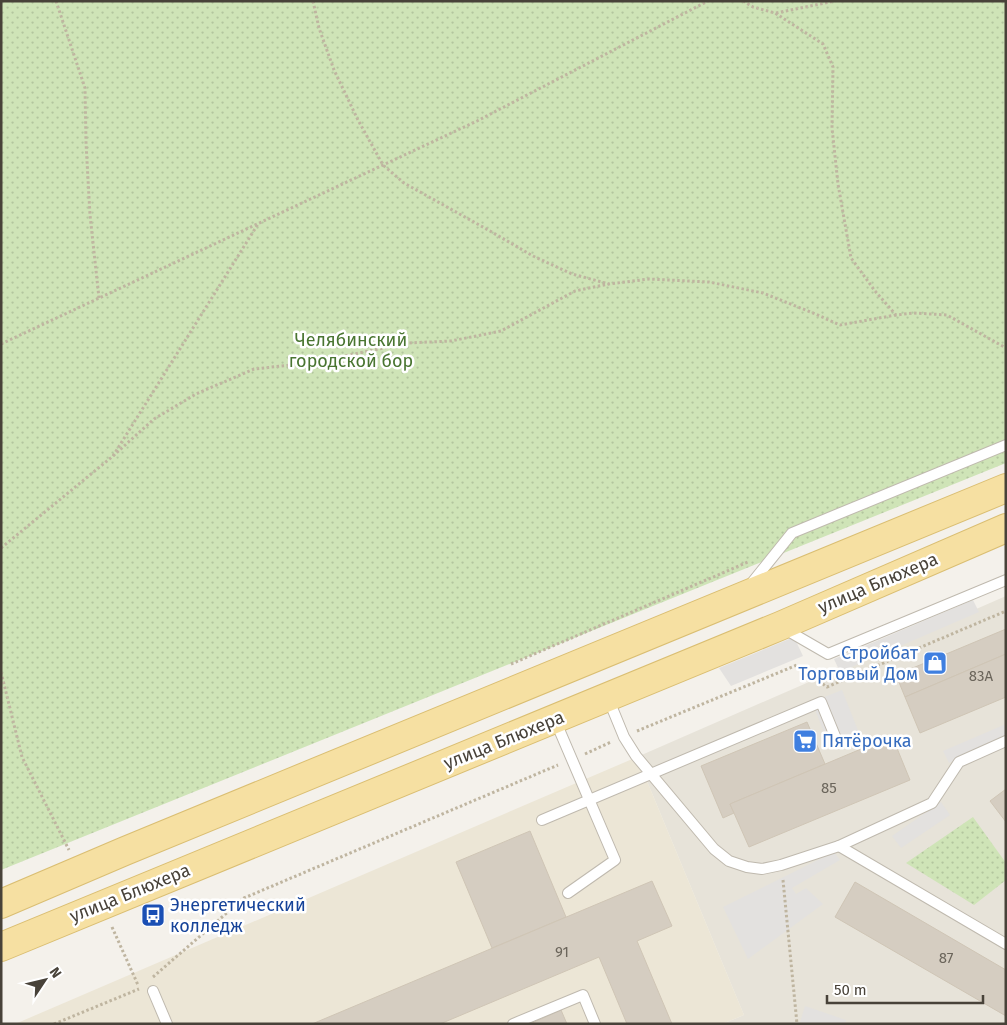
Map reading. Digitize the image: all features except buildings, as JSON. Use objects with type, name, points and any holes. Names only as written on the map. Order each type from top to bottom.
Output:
[{"type":"main road","points":[[1,904],[1006,488]]},
{"type":"main road","name":"улица Блюхера","points":[[1,947],[608,698],[1006,528]]},
{"type":"lane","points":[[742,596],[792,534],[1006,445]]},
{"type":"lane","points":[[780,626],[828,654],[1006,580]]},
{"type":"lane","points":[[608,698],[624,736],[636,756],[714,849],[729,860],[747,867],[762,869],[781,865],[839,846],[932,803],[959,762],[1006,741]]},
{"type":"lane","points":[[542,820],[821,702],[837,741]]},
{"type":"lane","points":[[555,719],[614,860],[568,892]]},
{"type":"lane","points":[[839,846],[1006,944]]},
{"type":"lane","points":[[153,991],[167,1024]]},
{"type":"lane","points":[[513,1024],[584,995],[595,1024]]},
{"type":"path","points":[[56,1],[86,88],[86,143],[99,298]]},
{"type":"path","points":[[313,1],[319,28],[334,70],[358,120],[383,165],[404,183],[533,256],[572,274],[609,284]]},
{"type":"path","points":[[1,344],[477,121],[708,1]]},
{"type":"path","points":[[743,1],[753,7],[775,13],[823,44],[833,67],[832,128],[838,184],[851,258],[875,291],[896,315]]},
{"type":"path","points":[[775,13],[834,1]]},
{"type":"path","points":[[113,456],[259,223]]},
{"type":"path","points":[[1,548],[113,456],[154,419],[196,394],[254,369],[310,363],[408,342],[451,341],[501,331],[575,292],[609,284],[650,279],[709,282],[763,293],[840,325],[914,313],[947,315],[1006,348]]},
{"type":"path","points":[[147,982],[244,898],[572,760],[624,736],[797,665],[827,688],[1006,611]]},
{"type":"path","points":[[1,672],[22,757],[71,853]]},
{"type":"path","points":[[781,865],[798,1024]]},
{"type":"path","points":[[54,1024],[140,988],[109,922]]},
{"type":"shaded area","points":[[1006,596],[1006,1024],[722,1024],[744,1015],[637,757]]},
{"type":"shaded area","points":[[973,600],[979,612],[840,672],[834,659]]},
{"type":"shaded area","points":[[794,637],[803,656],[731,686],[719,668]]},
{"type":"shaded area","points":[[842,690],[859,733],[829,745],[812,702]]},
{"type":"shaded area","points":[[1006,724],[1006,739],[949,763],[943,751]]},
{"type":"shaded area","points":[[637,757],[744,1015],[722,1024],[15,1024]]},
{"type":"shaded area","points":[[941,802],[950,815],[901,848],[892,836]]},
{"type":"shaded area","points":[[834,852],[840,860],[792,888],[796,894],[806,888],[823,904],[748,959],[723,907]]},
{"type":"shaded area","points":[[805,1006],[846,1020],[845,1024],[805,1024],[800,1022]]},
{"type":"green space","name":"Челябинский городской бор","points":[[1,1],[1006,1],[1006,463],[1,870]]},
{"type":"green space","points":[[973,817],[1006,863],[1006,880],[974,905],[906,863]]},
{"type":"place","name":"Стройбат Торговый Дом","points":[[935,663]]},
{"type":"place","name":"Пятёрочка","points":[[805,741]]},
{"type":"place","name":"Энергетический колледж","points":[[153,915]]}]
